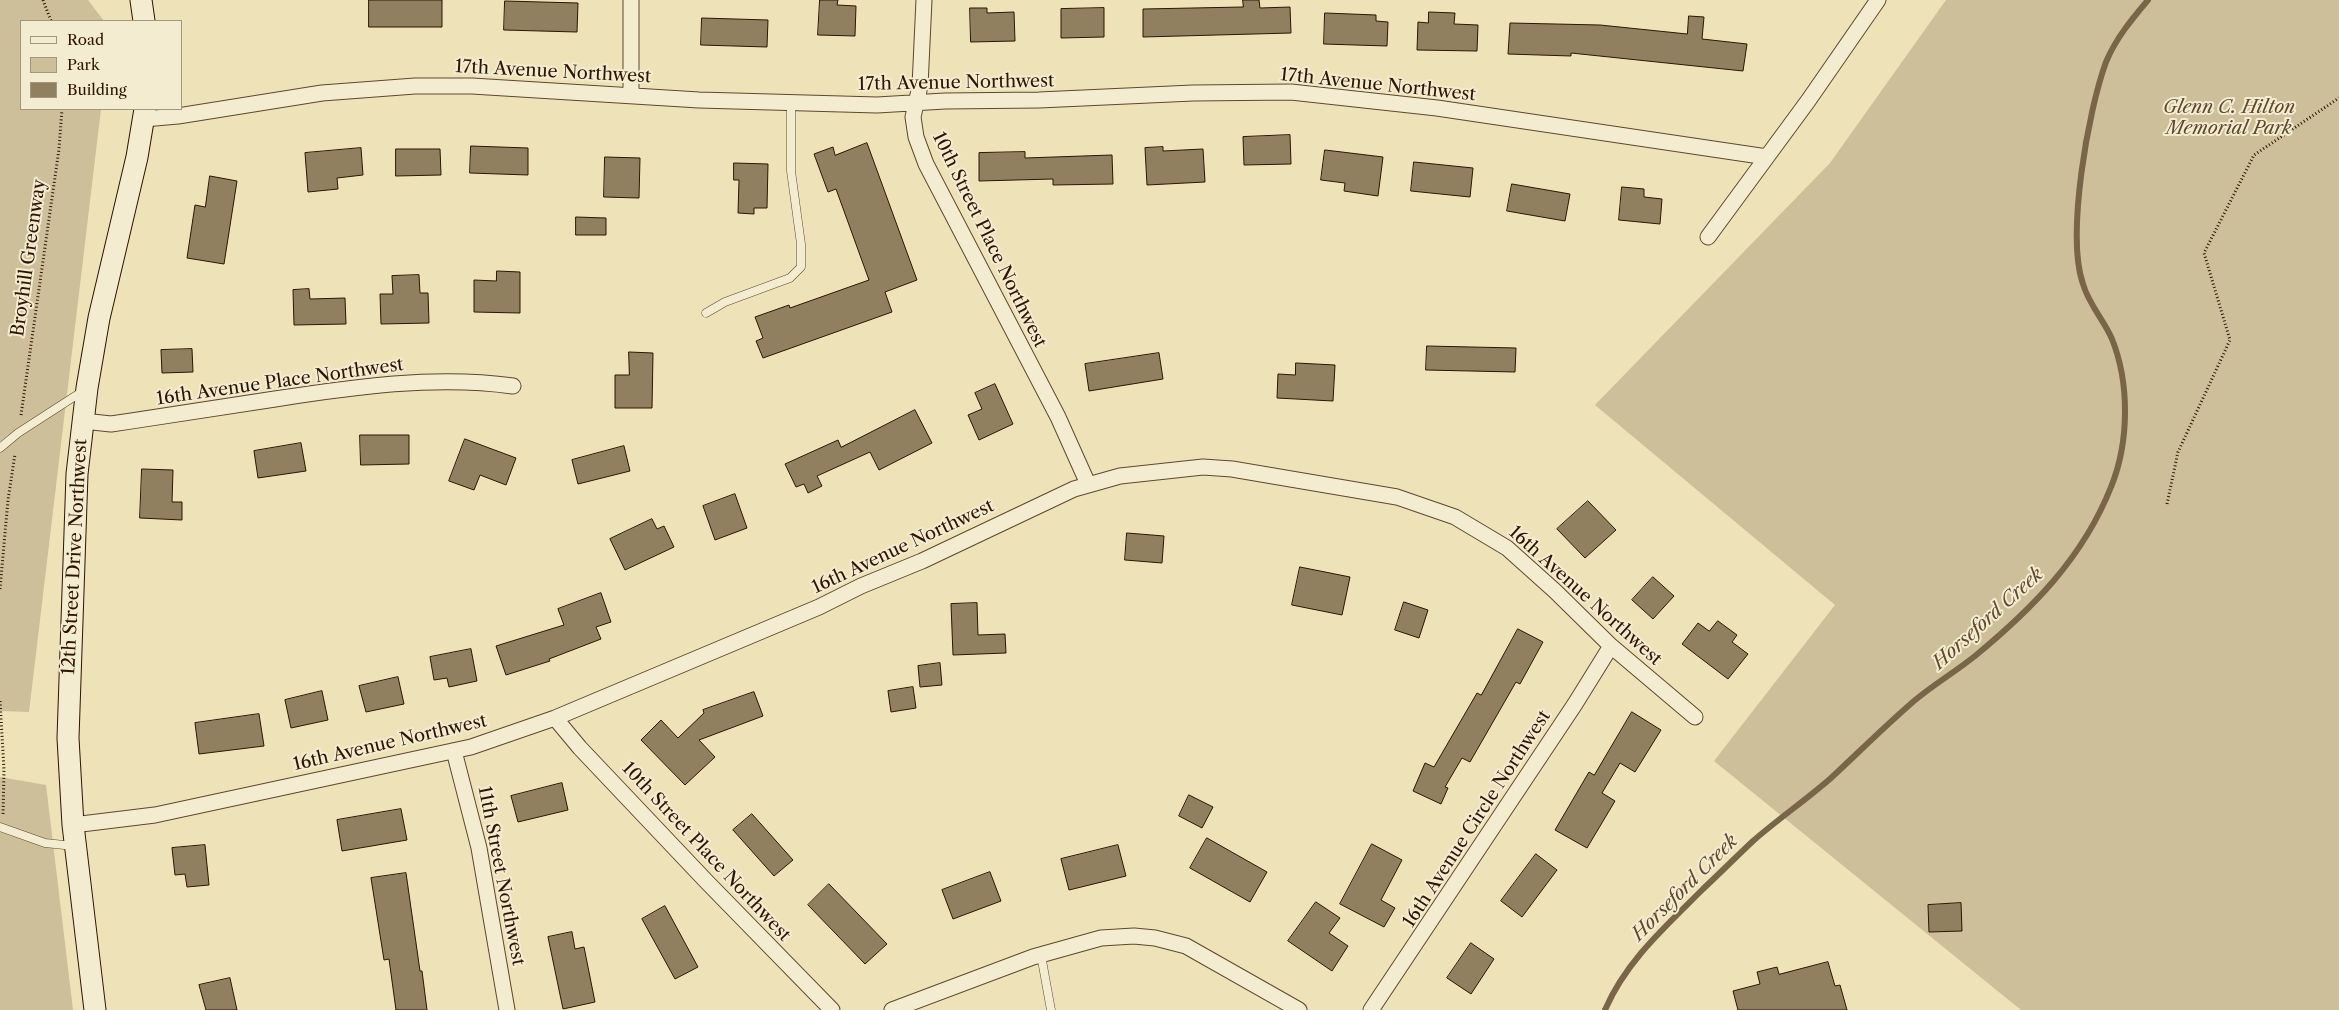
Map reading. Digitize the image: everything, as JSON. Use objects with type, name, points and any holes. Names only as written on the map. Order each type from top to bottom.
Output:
[{"type":"street","points":[[141,0],[144,20]]},
{"type":"street","points":[[630,94],[631,0]]},
{"type":"street","name":"10th Street Place Northwest","points":[[924,0],[918,102],[913,118],[916,137],[926,164],[1058,417],[1088,484]]},
{"type":"street","points":[[1708,237],[1878,0]]},
{"type":"street","name":"17th Avenue Northwest","points":[[145,114],[188,115],[322,93],[415,86],[472,86],[791,104],[877,104],[1039,100],[1193,93],[1290,92],[1437,108],[1767,157]]},
{"type":"street","name":"12th Street Drive Northwest","points":[[95,1010],[73,825],[68,738],[77,474],[87,388],[99,318],[137,157],[145,114]]},
{"type":"street","name":"16th Avenue Place Northwest","points":[[83,421],[111,424],[358,387],[464,382],[483,382],[513,386]]},
{"type":"street","name":"16th Avenue Northwest","points":[[73,825],[155,815],[454,751],[555,718],[819,607],[861,586],[922,562],[1027,510],[1088,484],[1120,476],[1213,468],[1277,475],[1397,497],[1455,517],[1507,548],[1555,591],[1611,646],[1695,717]]},
{"type":"street","name":"16th Avenue Circle Northwest","points":[[1371,1010],[1611,646]]},
{"type":"street","name":"10th Street Place Northwest","points":[[555,718],[580,748],[706,881],[832,1010]]},
{"type":"street","name":"11th Street Northwest","points":[[454,751],[479,848],[507,1010]]},
{"type":"street","points":[[892,1010],[989,972],[1101,938],[1155,938],[1186,946],[1299,1010]]},
{"type":"lane","points":[[706,313],[725,302],[790,278],[801,268],[801,244],[791,171],[791,104]]},
{"type":"lane","points":[[0,448],[18,433],[87,388]]},
{"type":"lane","points":[[2,828],[45,843],[76,846]]},
{"type":"lane","points":[[1041,955],[1051,1010]]},
{"type":"path","points":[[44,0],[52,20]]},
{"type":"path","points":[[2166,504],[2178,452],[2230,340],[2204,253],[2254,155],[2339,98]]},
{"type":"path","name":"Broyhill Greenway","points":[[0,589],[8,500],[62,110]]},
{"type":"path","points":[[0,702],[4,770],[2,828]]},
{"type":"green space","points":[[0,0],[88,0],[103,20],[20,20],[20,110],[101,110],[29,712],[0,711]]},
{"type":"green space","name":"Glenn C. Hilton Memorial Park","points":[[1946,0],[2339,0],[2339,1010],[2021,1010],[1714,761],[1835,605],[1595,405],[1830,163]]},
{"type":"green space","points":[[0,777],[46,785],[73,1010],[0,1010]]},
{"type":"building","points":[[369,0],[442,0],[442,27],[369,27]]},
{"type":"building","points":[[820,0],[838,0],[837,5],[856,6],[855,36],[818,35]]},
{"type":"building","points":[[1243,0],[1259,0],[1260,8],[1290,7],[1291,33],[1143,37],[1143,9],[1243,7]]},
{"type":"building","points":[[505,1],[578,3],[577,32],[504,30]]},
{"type":"building","points":[[970,8],[987,8],[987,13],[1014,12],[1015,41],[971,42]]},
{"type":"building","points":[[1104,8],[1104,37],[1061,38],[1061,9]]},
{"type":"building","points":[[1429,12],[1455,13],[1454,24],[1478,25],[1477,51],[1417,50],[1418,22],[1428,23]]},
{"type":"building","points":[[1325,13],[1376,15],[1376,21],[1388,22],[1387,46],[1324,44]]},
{"type":"building","points":[[1689,16],[1704,17],[1702,39],[1747,44],[1743,71],[1571,53],[1571,56],[1508,54],[1510,23],[1600,25],[1687,34]]},
{"type":"building","points":[[702,18],[768,20],[767,47],[701,45]]},
{"type":"building","points":[[1290,135],[1291,164],[1244,165],[1243,137]]},
{"type":"building","points":[[867,143],[917,280],[885,292],[892,312],[763,358],[756,341],[763,338],[755,317],[789,305],[790,308],[869,280],[836,189],[828,192],[814,154],[833,147],[835,155]]},
{"type":"building","points":[[471,146],[528,148],[528,175],[470,173]]},
{"type":"building","points":[[1163,147],[1163,151],[1203,149],[1205,182],[1147,185],[1145,148]]},
{"type":"building","points":[[361,148],[363,175],[337,178],[338,189],[308,192],[305,153]]},
{"type":"building","points":[[396,149],[440,149],[441,175],[396,176]]},
{"type":"building","points":[[1325,150],[1383,157],[1378,196],[1344,191],[1345,183],[1321,180]]},
{"type":"building","points":[[1025,152],[1025,158],[1112,155],[1113,184],[1053,185],[1053,179],[979,181],[979,153]]},
{"type":"building","points":[[605,157],[640,158],[639,198],[604,197]]},
{"type":"building","points":[[1414,162],[1473,168],[1470,197],[1411,191]]},
{"type":"building","points":[[734,163],[768,164],[767,208],[754,208],[754,214],[738,213],[739,180],[734,180]]},
{"type":"building","points":[[210,176],[237,181],[224,264],[187,258],[195,205],[205,207]]},
{"type":"building","points":[[1512,184],[1570,194],[1565,221],[1507,211]]},
{"type":"building","points":[[1622,187],[1644,189],[1644,197],[1662,199],[1660,224],[1619,220]]},
{"type":"building","points":[[576,217],[606,218],[606,235],[576,235]]},
{"type":"building","points":[[497,271],[520,272],[520,313],[474,312],[474,280],[496,281]]},
{"type":"building","points":[[419,275],[420,293],[428,293],[429,323],[381,324],[380,294],[393,294],[392,276]]},
{"type":"building","points":[[309,289],[310,299],[345,298],[346,324],[294,325],[293,290]]},
{"type":"building","points":[[1427,346],[1516,348],[1515,372],[1426,370]]},
{"type":"building","points":[[192,349],[193,372],[162,373],[161,350]]},
{"type":"building","points":[[629,352],[653,353],[652,408],[615,408],[615,375],[629,375]]},
{"type":"building","points":[[1159,353],[1163,379],[1089,391],[1085,364]]},
{"type":"building","points":[[1296,363],[1335,365],[1333,401],[1277,398],[1278,374],[1295,375]]},
{"type":"building","points":[[995,384],[1013,424],[979,440],[968,415],[982,409],[975,393]]},
{"type":"building","points":[[915,410],[932,443],[879,470],[870,452],[817,476],[822,486],[808,493],[804,484],[796,487],[785,464],[838,440],[841,447]]},
{"type":"building","points":[[360,435],[409,435],[409,464],[361,465]]},
{"type":"building","points":[[465,439],[516,458],[506,485],[480,475],[474,490],[449,481]]},
{"type":"building","points":[[301,443],[306,471],[258,478],[254,451]]},
{"type":"building","points":[[624,446],[630,471],[578,484],[572,460]]},
{"type":"building","points":[[142,469],[173,470],[172,502],[182,502],[182,520],[140,518]]},
{"type":"building","points":[[735,494],[747,528],[715,540],[703,506]]},
{"type":"building","points":[[1588,501],[1616,530],[1585,558],[1557,529]]},
{"type":"building","points":[[652,519],[657,529],[664,526],[674,547],[625,570],[610,539]]},
{"type":"building","points":[[1127,533],[1164,536],[1162,563],[1125,560]]},
{"type":"building","points":[[1300,567],[1350,577],[1342,615],[1292,605]]},
{"type":"building","points":[[1653,577],[1674,596],[1653,619],[1632,600]]},
{"type":"building","points":[[601,593],[611,622],[596,627],[601,639],[549,659],[550,661],[506,675],[496,646],[564,625],[558,609]]},
{"type":"building","points":[[1404,602],[1428,610],[1419,638],[1395,630]]},
{"type":"building","points":[[977,603],[978,635],[1005,634],[1006,653],[953,655],[951,604]]},
{"type":"building","points":[[1718,621],[1737,635],[1732,642],[1748,654],[1728,679],[1682,644],[1698,623],[1709,631]]},
{"type":"building","points":[[1518,629],[1543,642],[1520,684],[1516,682],[1470,762],[1462,758],[1445,787],[1448,788],[1441,804],[1413,791],[1425,763],[1434,767],[1477,693],[1481,695]]},
{"type":"building","points":[[471,649],[477,681],[449,687],[447,678],[434,680],[430,657]]},
{"type":"building","points":[[940,663],[942,685],[920,687],[918,666]]},
{"type":"building","points":[[398,677],[404,704],[366,712],[359,686]]},
{"type":"building","points":[[913,687],[916,708],[891,712],[888,691]]},
{"type":"building","points":[[322,691],[328,720],[291,728],[285,700]]},
{"type":"building","points":[[754,692],[763,716],[699,740],[715,757],[685,785],[641,740],[661,720],[678,738],[704,713],[703,710]]},
{"type":"building","points":[[1632,712],[1661,730],[1635,772],[1620,763],[1602,793],[1615,801],[1587,848],[1555,830],[1589,772],[1594,775]]},
{"type":"building","points":[[259,714],[264,746],[199,754],[195,723]]},
{"type":"building","points":[[562,783],[568,810],[518,822],[511,796]]},
{"type":"building","points":[[1189,795],[1213,807],[1202,828],[1179,816]]},
{"type":"building","points":[[401,809],[407,840],[342,851],[337,820]]},
{"type":"building","points":[[752,814],[793,860],[774,876],[733,830]]},
{"type":"building","points":[[1207,838],[1267,872],[1250,902],[1190,868]]},
{"type":"building","points":[[1372,844],[1402,860],[1381,900],[1395,908],[1384,927],[1340,904]]},
{"type":"building","points":[[205,845],[209,885],[187,887],[185,874],[175,875],[172,848]]},
{"type":"building","points":[[1118,845],[1126,876],[1069,890],[1061,859]]},
{"type":"building","points":[[1536,854],[1557,870],[1522,917],[1501,901]]},
{"type":"building","points":[[990,872],[1001,901],[953,919],[942,890]]},
{"type":"building","points":[[406,873],[427,1010],[396,1010],[389,959],[384,960],[371,878]]},
{"type":"building","points":[[829,884],[887,944],[865,964],[808,905]]},
{"type":"building","points":[[1316,902],[1340,918],[1329,933],[1348,946],[1332,971],[1288,941]]},
{"type":"building","points":[[1961,903],[1962,931],[1929,932],[1928,905]]},
{"type":"building","points":[[665,906],[698,967],[675,979],[642,919]]},
{"type":"building","points":[[572,932],[575,949],[584,947],[595,1002],[563,1009],[548,937]]},
{"type":"building","points":[[1471,943],[1494,959],[1471,994],[1447,978]]},
{"type":"building","points":[[1828,962],[1835,986],[1840,985],[1847,1010],[1738,1010],[1733,991],[1760,984],[1757,972],[1777,967],[1779,974]]},
{"type":"building","points":[[230,978],[237,1010],[206,1010],[199,985]]},
{"type":"waterway","name":"Horseford Creek","points":[[1605,1010],[1624,976],[1648,945],[1747,847],[1831,778],[1914,701],[1967,662],[2036,601],[2071,559],[2099,513],[2111,487],[2121,452],[2124,433],[2124,394],[2118,356],[2112,339],[2086,292],[2078,262],[2078,205],[2081,173],[2092,110],[2106,62],[2119,37],[2148,0]]}]
